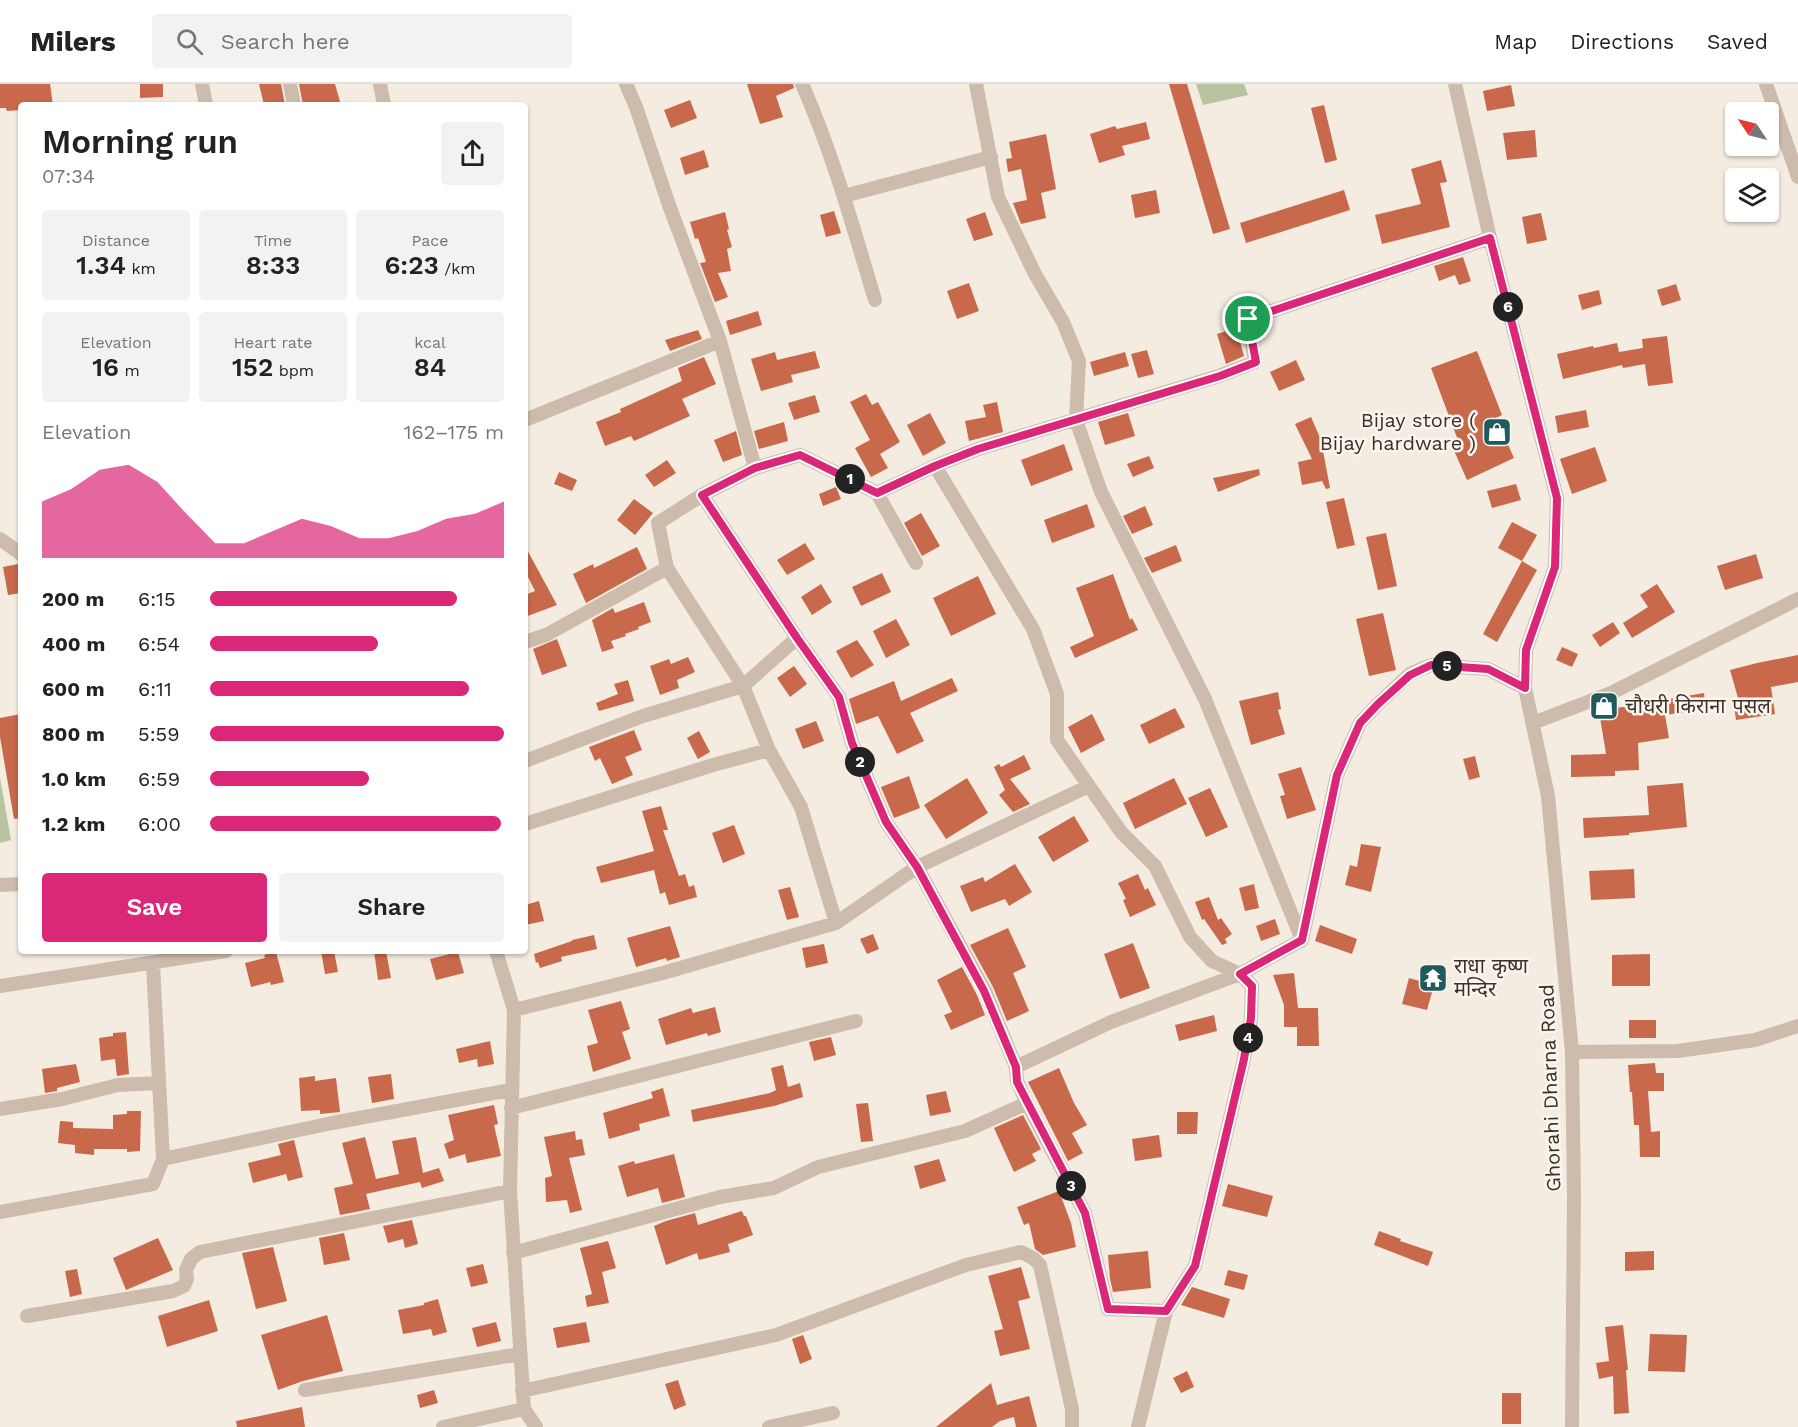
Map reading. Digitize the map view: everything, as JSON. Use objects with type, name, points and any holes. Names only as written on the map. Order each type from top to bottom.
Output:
[{"type":"street","points":[[202,84],[205,102]]},
{"type":"street","points":[[290,84],[293,102]]},
{"type":"street","points":[[380,84],[383,102]]},
{"type":"street","points":[[626,84],[720,341],[755,468]]},
{"type":"street","points":[[802,84],[815,113],[844,196],[875,300]]},
{"type":"street","points":[[976,84],[998,197],[1035,274],[1063,322],[1079,361],[1076,420],[1101,492],[1205,699],[1302,940]]},
{"type":"street","name":"Ghorahi Dharna Road","points":[[1455,84],[1490,238],[1557,498],[1555,567],[1526,650],[1525,688],[1548,796],[1572,1052],[1574,1197],[1572,1427]]},
{"type":"street","points":[[1766,84],[1798,177]]},
{"type":"street","points":[[844,196],[991,157]]},
{"type":"street","points":[[877,493],[978,449],[1220,376],[1256,362],[1248,319],[1490,238]]},
{"type":"street","points":[[528,419],[720,341]]},
{"type":"street","points":[[836,923],[801,807],[769,750],[742,686],[667,568],[658,523],[702,495],[755,468],[800,455],[877,493],[916,563]]},
{"type":"street","points":[[935,466],[1033,629],[1057,694],[1057,740],[1121,832],[1155,866],[1190,937],[1212,961],[1240,974],[1252,986],[1251,1018],[1244,1059],[1195,1266],[1166,1311],[1138,1427]]},
{"type":"street","points":[[702,495],[839,697],[852,743],[886,822],[917,867],[984,991],[1016,1067],[1017,1082],[1085,1213],[1108,1309],[1166,1311]]},
{"type":"street","points":[[0,539],[18,552]]},
{"type":"street","points":[[528,641],[546,635],[667,568]]},
{"type":"street","points":[[1533,723],[1611,693],[1798,599]]},
{"type":"street","points":[[528,760],[643,716],[742,686],[797,638]]},
{"type":"street","points":[[1016,1067],[1111,1022],[1240,974],[1302,940],[1337,775],[1360,723],[1410,675],[1431,665],[1488,669],[1525,688]]},
{"type":"street","points":[[528,823],[702,768],[769,750]]},
{"type":"street","points":[[514,1010],[663,972],[836,923],[917,867],[1089,786]]},
{"type":"street","points":[[0,885],[18,884]]},
{"type":"street","points":[[0,986],[209,954]]},
{"type":"street","points":[[497,954],[514,1010],[510,1191],[513,1253],[524,1409],[536,1427]]},
{"type":"street","points":[[0,1212],[153,1184],[162,1158],[153,964]]},
{"type":"street","points":[[511,1108],[856,1021]]},
{"type":"street","points":[[1572,1052],[1678,1051],[1755,1040],[1798,1026]]},
{"type":"street","points":[[0,1109],[62,1099],[118,1086],[159,1083]]},
{"type":"street","points":[[162,1158],[332,1123],[511,1090]]},
{"type":"street","points":[[513,1253],[720,1197],[774,1188],[818,1167],[965,1131],[1027,1103]]},
{"type":"street","points":[[27,1316],[172,1291],[184,1286],[187,1279],[186,1270],[191,1259],[200,1252],[510,1191]]},
{"type":"street","points":[[522,1391],[776,1335],[966,1265],[1021,1252],[1033,1257],[1040,1265],[1072,1409],[1072,1427]]},
{"type":"street","points":[[305,1390],[520,1354]]},
{"type":"street","points":[[443,1427],[524,1409]]},
{"type":"street","points":[[769,1427],[833,1413]]},
{"type":"green space","points":[[1196,84],[1244,84],[1248,95],[1203,105]]},
{"type":"green space","points":[[0,778],[11,840],[0,843]]},
{"type":"building","points":[[0,84],[50,84],[53,102],[18,102],[18,110],[7,111],[6,108],[0,108]]},
{"type":"building","points":[[140,84],[163,84],[163,97],[140,98]]},
{"type":"building","points":[[259,84],[281,84],[284,102],[263,102]]},
{"type":"building","points":[[299,84],[335,84],[340,102],[302,102]]},
{"type":"building","points":[[747,84],[793,84],[794,88],[776,96],[783,117],[760,124]]},
{"type":"building","points":[[1169,84],[1187,84],[1230,229],[1213,234]]},
{"type":"building","points":[[1511,85],[1515,106],[1487,111],[1483,91]]},
{"type":"building","points":[[690,100],[697,118],[671,128],[664,110]]},
{"type":"building","points":[[1324,105],[1337,160],[1325,163],[1311,108]]},
{"type":"building","points":[[1146,122],[1150,139],[1122,146],[1125,155],[1099,163],[1090,134],[1115,126],[1117,129]]},
{"type":"building","points":[[1535,130],[1537,157],[1507,160],[1503,133]]},
{"type":"building","points":[[1046,134],[1056,189],[1041,193],[1046,218],[1021,224],[1013,203],[1027,200],[1021,169],[1008,172],[1006,159],[1012,158],[1009,142]]},
{"type":"building","points":[[704,150],[709,167],[685,175],[680,158]]},
{"type":"building","points":[[1441,160],[1447,182],[1440,183],[1450,227],[1382,244],[1375,215],[1421,204],[1411,169]]},
{"type":"building","points":[[1156,190],[1160,213],[1135,218],[1131,195]]},
{"type":"building","points":[[1344,190],[1350,210],[1246,243],[1240,223]]},
{"type":"building","points":[[834,211],[841,233],[826,237],[820,215]]},
{"type":"building","points":[[725,212],[732,247],[727,249],[731,271],[718,273],[728,297],[715,302],[700,263],[706,262],[690,222]]},
{"type":"building","points":[[985,212],[993,235],[974,241],[966,219]]},
{"type":"building","points":[[1541,213],[1547,240],[1527,244],[1522,217]]},
{"type":"building","points":[[1463,257],[1471,281],[1459,285],[1455,275],[1439,281],[1434,266]]},
{"type":"building","points":[[969,283],[979,311],[957,319],[947,291]]},
{"type":"building","points":[[1676,284],[1681,300],[1662,306],[1657,290]]},
{"type":"building","points":[[1599,290],[1602,304],[1582,310],[1578,295]]},
{"type":"building","points":[[758,311],[762,325],[730,335],[726,321]]},
{"type":"building","points":[[1236,328],[1244,356],[1226,364],[1217,334]]},
{"type":"building","points":[[698,330],[702,339],[670,351],[665,340]]},
{"type":"building","points":[[1667,336],[1673,383],[1648,386],[1645,364],[1623,368],[1622,365],[1563,379],[1557,354],[1617,343],[1619,352],[1643,348],[1642,339]]},
{"type":"building","points":[[1147,350],[1154,374],[1138,378],[1131,354]]},
{"type":"building","points":[[815,351],[820,368],[791,375],[793,382],[761,391],[751,359],[775,352],[777,360]]},
{"type":"building","points":[[1477,351],[1502,415],[1496,418],[1514,458],[1467,480],[1452,446],[1459,443],[1431,368]]},
{"type":"building","points":[[1125,352],[1129,366],[1094,376],[1090,362]]},
{"type":"building","points":[[704,357],[716,384],[682,399],[690,416],[634,441],[631,436],[605,446],[596,422],[682,381],[678,368]]},
{"type":"building","points":[[1296,360],[1305,380],[1279,391],[1270,372]]},
{"type":"building","points":[[866,394],[872,405],[878,402],[900,442],[880,454],[888,468],[871,477],[855,448],[870,440],[850,402]]},
{"type":"building","points":[[815,395],[820,412],[794,420],[788,403]]},
{"type":"building","points":[[997,402],[1003,432],[969,441],[965,421],[986,417],[983,405]]},
{"type":"building","points":[[1586,410],[1589,427],[1558,433],[1555,416]]},
{"type":"building","points":[[930,413],[946,443],[923,456],[907,425]]},
{"type":"building","points":[[1128,413],[1135,436],[1105,445],[1098,422]]},
{"type":"building","points":[[1311,417],[1321,440],[1330,488],[1326,489],[1322,481],[1302,485],[1298,462],[1312,459],[1295,424]]},
{"type":"building","points":[[784,422],[788,441],[759,449],[754,431]]},
{"type":"building","points":[[736,431],[742,455],[723,462],[714,440]]},
{"type":"building","points":[[1064,444],[1073,470],[1031,486],[1021,460]]},
{"type":"building","points":[[1595,447],[1607,481],[1572,494],[1560,459]]},
{"type":"building","points":[[1149,456],[1154,468],[1133,477],[1127,464]]},
{"type":"building","points":[[667,460],[676,473],[654,487],[645,475]]},
{"type":"building","points":[[1259,469],[1260,475],[1218,492],[1213,478]]},
{"type":"building","points":[[559,472],[577,480],[572,491],[554,484]]},
{"type":"building","points":[[1516,484],[1521,500],[1492,508],[1487,491]]},
{"type":"building","points":[[836,487],[841,499],[823,506],[819,494]]},
{"type":"building","points":[[1344,498],[1355,545],[1337,549],[1326,502]]},
{"type":"building","points":[[634,499],[653,513],[635,535],[617,520]]},
{"type":"building","points":[[1087,504],[1095,527],[1052,543],[1044,520]]},
{"type":"building","points":[[1145,506],[1153,525],[1132,534],[1123,516]]},
{"type":"building","points":[[921,513],[940,546],[922,556],[904,523]]},
{"type":"building","points":[[1512,522],[1537,535],[1522,561],[1498,548]]},
{"type":"building","points":[[1386,533],[1397,586],[1378,590],[1366,537]]},
{"type":"building","points":[[805,543],[815,559],[787,575],[777,560]]},
{"type":"building","points":[[1176,545],[1182,561],[1152,573],[1144,558]]},
{"type":"building","points":[[637,547],[647,569],[586,603],[573,574],[593,564],[594,568]]},
{"type":"building","points":[[528,552],[557,605],[528,616],[528,594],[535,591],[528,577]]},
{"type":"building","points":[[1756,554],[1763,578],[1725,590],[1717,566]]},
{"type":"building","points":[[1522,561],[1537,570],[1497,642],[1483,634]]},
{"type":"building","points":[[18,564],[18,593],[8,595],[3,567]]},
{"type":"building","points":[[882,573],[891,592],[861,606],[852,587]]},
{"type":"building","points":[[1113,574],[1130,620],[1132,618],[1138,630],[1075,658],[1070,647],[1094,636],[1076,588]]},
{"type":"building","points":[[978,576],[996,614],[951,636],[933,598]]},
{"type":"building","points":[[821,584],[832,602],[812,615],[801,597]]},
{"type":"building","points":[[1657,584],[1675,612],[1632,638],[1623,623],[1648,607],[1640,595]]},
{"type":"building","points":[[644,602],[651,622],[625,634],[626,636],[611,641],[614,648],[602,652],[592,620],[613,608],[615,613]]},
{"type":"building","points":[[1383,613],[1396,670],[1369,676],[1356,619]]},
{"type":"building","points":[[896,619],[910,645],[886,658],[873,631]]},
{"type":"building","points":[[1613,622],[1620,633],[1600,647],[1592,635]]},
{"type":"building","points":[[557,639],[567,666],[542,675],[533,649]]},
{"type":"building","points":[[857,640],[874,665],[851,678],[836,651]]},
{"type":"building","points":[[1562,647],[1578,654],[1572,667],[1556,660]]},
{"type":"building","points":[[1798,655],[1798,682],[1771,687],[1775,714],[1736,720],[1733,698],[1738,698],[1730,670]]},
{"type":"building","points":[[688,657],[695,672],[677,680],[679,688],[660,695],[650,666],[669,659],[671,664]]},
{"type":"building","points":[[794,666],[807,684],[790,697],[777,678]]},
{"type":"building","points":[[952,678],[958,691],[910,713],[924,741],[897,754],[878,716],[856,724],[849,699],[894,681],[901,701]]},
{"type":"building","points":[[628,680],[634,701],[599,711],[596,703],[618,694],[614,684]]},
{"type":"building","points":[[1278,692],[1281,709],[1278,710],[1285,734],[1251,745],[1239,701]]},
{"type":"building","points":[[1704,693],[1706,709],[1665,715],[1669,738],[1638,743],[1639,770],[1615,771],[1615,776],[1571,777],[1571,755],[1606,754],[1599,711]]},
{"type":"building","points":[[1175,708],[1185,727],[1149,744],[1140,725]]},
{"type":"building","points":[[1092,714],[1105,740],[1081,753],[1068,727]]},
{"type":"building","points":[[18,715],[18,818],[14,819],[0,737],[0,718]]},
{"type":"building","points":[[816,721],[824,741],[803,749],[795,729]]},
{"type":"building","points":[[634,730],[642,750],[625,757],[633,775],[612,784],[600,758],[595,761],[589,747]]},
{"type":"building","points":[[699,731],[710,752],[698,759],[687,738]]},
{"type":"building","points":[[1024,755],[1031,769],[1010,779],[1030,804],[1013,812],[999,795],[1005,790],[994,767],[999,764],[1001,767]]},
{"type":"building","points":[[1475,756],[1480,777],[1469,780],[1463,759]]},
{"type":"building","points":[[1301,767],[1316,810],[1287,819],[1280,796],[1285,795],[1278,774]]},
{"type":"building","points":[[909,776],[920,808],[894,818],[881,787]]},
{"type":"building","points":[[967,778],[988,813],[946,839],[924,805]]},
{"type":"building","points":[[1174,778],[1187,804],[1135,829],[1123,803]]},
{"type":"building","points":[[1683,783],[1687,827],[1584,838],[1583,818],[1649,815],[1647,786]]},
{"type":"building","points":[[1210,788],[1228,827],[1206,837],[1188,798]]},
{"type":"building","points":[[661,806],[668,830],[663,830],[679,876],[685,874],[689,887],[694,885],[697,897],[669,905],[665,892],[660,894],[654,870],[601,883],[596,867],[654,851],[642,811]]},
{"type":"building","points":[[1074,816],[1089,841],[1053,862],[1038,837]]},
{"type":"building","points":[[734,825],[745,854],[723,863],[712,833]]},
{"type":"building","points":[[1361,844],[1381,847],[1371,892],[1345,885],[1350,865],[1357,867]]},
{"type":"building","points":[[1015,864],[1032,892],[1009,906],[1005,899],[971,912],[960,886],[983,877],[985,882]]},
{"type":"building","points":[[1634,869],[1635,898],[1591,900],[1589,871]]},
{"type":"building","points":[[1138,874],[1145,890],[1148,888],[1156,905],[1130,917],[1123,900],[1126,899],[1118,883]]},
{"type":"building","points":[[1254,884],[1259,908],[1245,911],[1239,888]]},
{"type":"building","points":[[790,887],[799,917],[787,920],[778,890]]},
{"type":"building","points":[[1209,897],[1218,920],[1221,918],[1232,934],[1225,939],[1227,943],[1222,945],[1204,919],[1202,920],[1195,902]]},
{"type":"building","points":[[539,901],[544,921],[528,924],[528,904]]},
{"type":"building","points":[[1275,919],[1280,934],[1261,941],[1256,926]]},
{"type":"building","points":[[1320,925],[1357,939],[1352,954],[1315,941]]},
{"type":"building","points":[[670,926],[680,957],[667,961],[666,958],[636,967],[627,938]]},
{"type":"building","points":[[1008,928],[1026,967],[1013,973],[1029,1011],[1007,1021],[993,987],[970,945]]},
{"type":"building","points":[[873,934],[879,949],[867,954],[860,939]]},
{"type":"building","points":[[594,935],[597,949],[561,957],[562,961],[540,968],[538,962],[536,963],[534,954],[572,940]]},
{"type":"building","points":[[1133,943],[1150,988],[1120,999],[1104,954]]},
{"type":"building","points":[[824,944],[828,963],[806,968],[802,948]]},
{"type":"building","points":[[277,954],[284,982],[271,985],[270,982],[251,987],[245,963],[265,958],[264,955]]},
{"type":"building","points":[[322,954],[335,954],[338,972],[325,974]]},
{"type":"building","points":[[374,954],[387,954],[391,978],[378,980]]},
{"type":"building","points":[[459,954],[464,973],[436,980],[430,959]]},
{"type":"building","points":[[1650,954],[1650,986],[1612,986],[1612,955]]},
{"type":"building","points":[[962,967],[985,1015],[951,1030],[944,1015],[952,1012],[937,980]]},
{"type":"building","points":[[1294,973],[1298,1008],[1318,1008],[1319,1046],[1297,1046],[1297,1027],[1284,1027],[1284,1005],[1273,975]]},
{"type":"building","points":[[1409,978],[1434,985],[1427,1010],[1402,1004]]},
{"type":"building","points":[[621,1001],[630,1029],[622,1032],[631,1059],[593,1072],[587,1046],[598,1043],[588,1010]]},
{"type":"building","points":[[715,1007],[721,1032],[708,1036],[707,1033],[666,1045],[658,1019],[691,1008],[693,1013]]},
{"type":"building","points":[[1214,1015],[1217,1031],[1179,1041],[1175,1025]]},
{"type":"building","points":[[1629,1020],[1656,1020],[1656,1038],[1629,1038]]},
{"type":"building","points":[[126,1032],[129,1074],[117,1076],[115,1059],[101,1061],[99,1038],[113,1036],[113,1033]]},
{"type":"building","points":[[831,1037],[836,1055],[814,1061],[809,1042]]},
{"type":"building","points":[[490,1041],[494,1064],[478,1067],[477,1059],[459,1063],[456,1049]]},
{"type":"building","points":[[1655,1063],[1656,1073],[1664,1073],[1664,1091],[1648,1091],[1651,1132],[1660,1131],[1660,1157],[1640,1157],[1639,1125],[1634,1125],[1628,1065]]},
{"type":"building","points":[[76,1064],[80,1082],[45,1093],[42,1069]]},
{"type":"building","points":[[783,1065],[788,1087],[800,1083],[803,1097],[774,1106],[693,1122],[691,1110],[776,1090],[771,1068]]},
{"type":"building","points":[[1059,1068],[1074,1103],[1087,1125],[1072,1133],[1083,1153],[1068,1161],[1028,1082]]},
{"type":"building","points":[[391,1074],[394,1099],[372,1103],[368,1077]]},
{"type":"building","points":[[315,1076],[315,1081],[336,1078],[340,1112],[320,1114],[320,1110],[301,1111],[299,1078]]},
{"type":"building","points":[[663,1088],[670,1116],[639,1124],[640,1130],[609,1139],[603,1113],[653,1098],[651,1092]]},
{"type":"building","points":[[946,1091],[951,1112],[930,1116],[926,1095]]},
{"type":"building","points":[[868,1103],[873,1141],[861,1142],[856,1104]]},
{"type":"building","points":[[494,1105],[498,1124],[494,1125],[501,1156],[467,1163],[465,1154],[449,1159],[444,1144],[454,1140],[448,1115]]},
{"type":"building","points":[[127,1111],[141,1111],[140,1151],[94,1149],[94,1155],[75,1153],[75,1145],[58,1143],[60,1121],[73,1122],[73,1128],[113,1129],[113,1115],[127,1114]]},
{"type":"building","points":[[1177,1112],[1198,1112],[1197,1134],[1177,1134]]},
{"type":"building","points":[[1023,1115],[1041,1149],[1032,1154],[1036,1161],[1014,1172],[994,1128]]},
{"type":"building","points":[[575,1131],[576,1140],[582,1139],[585,1155],[569,1158],[582,1210],[570,1213],[567,1200],[546,1202],[545,1178],[552,1176],[544,1137]]},
{"type":"building","points":[[1159,1135],[1162,1157],[1135,1161],[1132,1139]]},
{"type":"building","points":[[365,1137],[376,1179],[399,1174],[392,1141],[416,1137],[423,1173],[439,1168],[444,1181],[422,1188],[420,1182],[366,1194],[370,1209],[340,1215],[334,1188],[353,1184],[342,1143]]},
{"type":"building","points":[[294,1140],[303,1177],[288,1181],[286,1174],[253,1183],[248,1163],[281,1155],[278,1144]]},
{"type":"building","points":[[674,1154],[685,1197],[662,1203],[658,1188],[627,1197],[618,1166]]},
{"type":"building","points":[[939,1159],[946,1181],[920,1189],[914,1166]]},
{"type":"building","points":[[1228,1184],[1273,1196],[1267,1217],[1222,1206]]},
{"type":"building","points":[[1059,1191],[1071,1223],[1076,1247],[1043,1255],[1035,1249],[1029,1223],[1024,1225],[1017,1207]]},
{"type":"building","points":[[742,1211],[753,1235],[728,1244],[730,1252],[699,1260],[697,1253],[666,1265],[654,1226],[695,1213],[698,1225]]},
{"type":"building","points":[[412,1220],[418,1244],[405,1248],[403,1239],[388,1243],[383,1226]]},
{"type":"building","points":[[1379,1231],[1433,1252],[1428,1266],[1374,1245]]},
{"type":"building","points":[[344,1233],[350,1260],[324,1265],[319,1238]]},
{"type":"building","points":[[158,1238],[173,1270],[126,1290],[113,1258]]},
{"type":"building","points":[[608,1241],[616,1268],[602,1272],[609,1303],[587,1307],[585,1296],[592,1294],[580,1248]]},
{"type":"building","points":[[273,1247],[287,1301],[256,1309],[242,1253]]},
{"type":"building","points":[[1148,1251],[1151,1288],[1113,1292],[1108,1255]]},
{"type":"building","points":[[1654,1251],[1654,1270],[1625,1271],[1625,1252]]},
{"type":"building","points":[[483,1264],[488,1283],[471,1287],[466,1268]]},
{"type":"building","points":[[1021,1267],[1030,1298],[1018,1301],[1030,1349],[1000,1356],[994,1331],[1003,1329],[988,1276]]},
{"type":"building","points":[[77,1269],[82,1294],[70,1297],[65,1271]]},
{"type":"building","points":[[1228,1270],[1248,1275],[1244,1290],[1224,1285]]},
{"type":"building","points":[[1192,1287],[1230,1299],[1224,1318],[1181,1305]]},
{"type":"building","points":[[438,1299],[447,1332],[433,1336],[431,1329],[403,1334],[398,1310],[424,1305],[424,1303]]},
{"type":"building","points":[[209,1300],[218,1331],[167,1347],[158,1316]]},
{"type":"building","points":[[327,1315],[343,1371],[278,1390],[261,1335]]},
{"type":"building","points":[[496,1322],[501,1341],[477,1347],[472,1328]]},
{"type":"building","points":[[586,1322],[590,1342],[557,1348],[553,1328]]},
{"type":"building","points":[[1623,1325],[1628,1370],[1626,1370],[1629,1413],[1614,1414],[1613,1376],[1599,1379],[1596,1363],[1609,1361],[1605,1327]]},
{"type":"building","points":[[1650,1334],[1687,1335],[1685,1372],[1648,1371]]},
{"type":"building","points":[[803,1335],[812,1359],[800,1364],[792,1339]]},
{"type":"building","points":[[1187,1371],[1194,1387],[1181,1393],[1173,1378]]},
{"type":"building","points":[[678,1380],[686,1405],[674,1410],[665,1384]]},
{"type":"building","points":[[991,1383],[997,1405],[1029,1396],[1037,1427],[1016,1427],[1014,1417],[1000,1421],[992,1427],[936,1427]]},
{"type":"building","points":[[434,1390],[438,1403],[420,1408],[417,1395]]},
{"type":"building","points":[[1502,1393],[1521,1393],[1521,1424],[1502,1424]]},
{"type":"building","points":[[302,1407],[305,1427],[237,1427],[236,1421]]},
{"type":"place","name":"Bijay store ( Bijay hardware )","points":[[1497,432]]},
{"type":"place","name":"चौधरी किराना पसल","points":[[1604,706]]},
{"type":"place","name":"राधा कृष्ण मन्दिर","points":[[1433,978]]},
{"type":"route","points":[[1490,238],[1557,498],[1555,567],[1526,650],[1525,688],[1488,669],[1431,665],[1410,675],[1360,723],[1337,775],[1302,940],[1240,974],[1252,986],[1251,1018],[1244,1059],[1195,1266],[1166,1311],[1108,1309],[1085,1213],[1017,1082],[1016,1067],[984,991],[917,867],[886,822],[852,743],[839,697],[702,495],[755,468],[800,455],[877,493],[978,449],[1220,376],[1256,362],[1248,319],[1490,238]]}]
